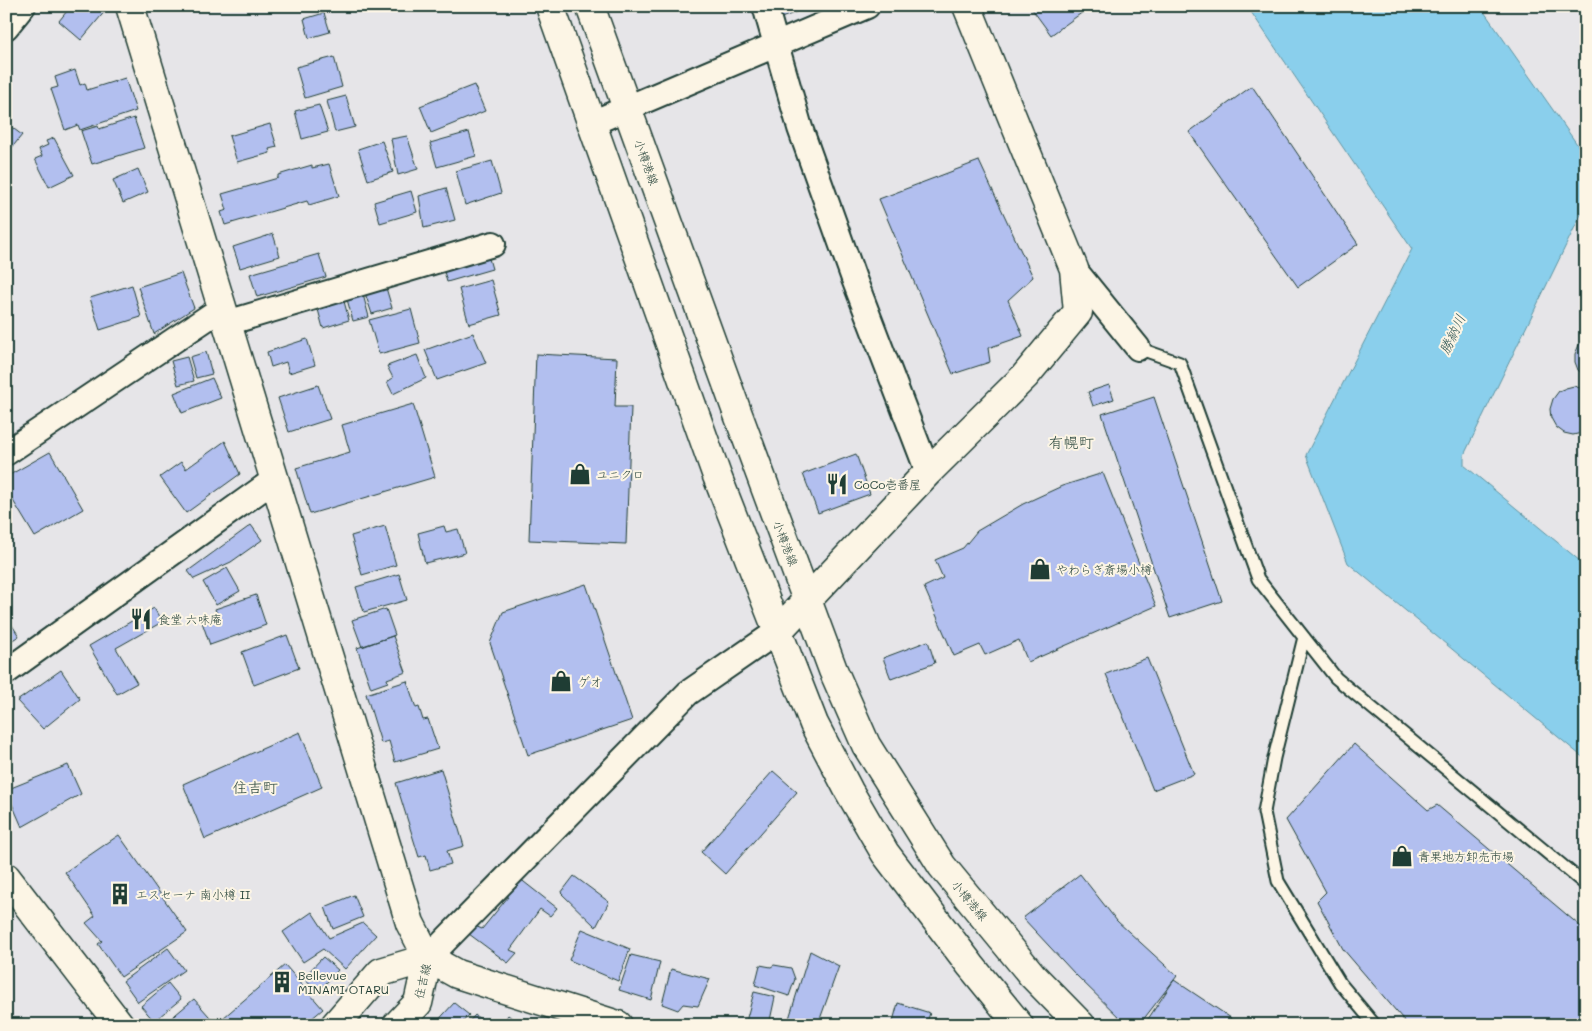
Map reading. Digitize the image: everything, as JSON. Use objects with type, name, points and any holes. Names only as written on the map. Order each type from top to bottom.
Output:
[{"type":"street","points":[[6,27],[23,6]]},
{"type":"street","points":[[130,6],[410,922],[428,958],[457,974],[618,1025]]},
{"type":"street","points":[[550,6],[717,476],[814,724],[884,853],[1019,1025]]},
{"type":"street","name":"小樽港線","points":[[590,6],[833,670],[866,745],[942,866],[1032,975],[1081,1025]]},
{"type":"street","points":[[765,6],[800,128],[854,279],[928,472]]},
{"type":"street","points":[[592,123],[867,6]]},
{"type":"street","points":[[428,958],[688,693],[778,631],[928,472],[1024,376],[1078,312],[1074,269],[967,6]]},
{"type":"street","points":[[6,453],[224,315],[493,244]]},
{"type":"street","points":[[1074,269],[1138,348]]},
{"type":"street","points":[[6,672],[274,480]]},
{"type":"street","points":[[6,877],[120,1025]]},
{"type":"street","name":"住吉線","points":[[334,1025],[381,972],[428,958],[418,1003],[397,1025]]},
{"type":"lane","points":[[1138,348],[1180,363],[1258,578],[1336,678],[1586,885]]},
{"type":"lane","points":[[1304,637],[1274,758],[1264,812],[1278,881],[1340,983],[1376,1025]]},
{"type":"water","name":"勝納川","points":[[1247,6],[1480,6],[1586,157],[1586,204],[1464,455],[1464,465],[1586,566],[1586,760],[1348,563],[1306,455],[1412,249]]},
{"type":"building","points":[[71,6],[101,6],[106,10],[81,40],[59,21]]},
{"type":"building","points":[[776,6],[811,6],[779,19]]},
{"type":"building","points":[[1036,6],[1085,6],[1087,9],[1051,35],[1032,9]]},
{"type":"building","points":[[324,13],[330,32],[309,38],[304,19]]},
{"type":"building","points":[[334,57],[342,87],[305,98],[296,67]]},
{"type":"building","points":[[75,70],[80,85],[85,83],[87,90],[125,78],[136,111],[80,130],[78,125],[65,130],[51,89],[58,87],[55,77]]},
{"type":"building","points":[[474,85],[485,111],[431,133],[420,106]]},
{"type":"building","points":[[1252,86],[1358,244],[1298,287],[1189,132]]},
{"type":"building","points":[[346,96],[355,127],[335,132],[327,101]]},
{"type":"building","points":[[319,105],[328,132],[302,139],[295,111]]},
{"type":"building","points":[[134,118],[144,148],[92,164],[81,131],[98,126],[99,129]]},
{"type":"building","points":[[6,123],[22,135],[6,155]]},
{"type":"building","points":[[270,124],[277,147],[269,149],[270,153],[237,162],[229,136]]},
{"type":"building","points":[[469,132],[476,156],[437,167],[430,143]]},
{"type":"building","points":[[407,136],[418,169],[398,175],[391,139]]},
{"type":"building","points":[[54,138],[74,175],[49,187],[35,159],[42,156],[39,149],[48,145],[46,141]]},
{"type":"building","points":[[382,141],[393,172],[368,180],[358,149]]},
{"type":"building","points":[[492,161],[501,193],[465,205],[456,171]]},
{"type":"building","points":[[979,161],[1033,277],[1008,300],[1023,336],[988,348],[990,362],[953,374],[879,199]]},
{"type":"building","points":[[329,164],[339,196],[309,205],[307,201],[225,225],[221,212],[227,210],[222,194],[278,178],[278,175],[312,165],[312,168]]},
{"type":"building","points":[[138,169],[148,192],[123,203],[113,180]]},
{"type":"building","points":[[446,188],[455,220],[424,228],[419,196]]},
{"type":"building","points":[[411,191],[417,212],[380,223],[374,202]]},
{"type":"building","points":[[273,234],[280,256],[240,268],[233,247]]},
{"type":"building","points":[[486,248],[492,269],[447,282],[441,261]]},
{"type":"building","points":[[319,254],[326,277],[257,297],[250,274]]},
{"type":"building","points":[[181,273],[194,308],[154,334],[138,287]]},
{"type":"building","points":[[491,280],[501,315],[469,324],[459,289]]},
{"type":"building","points":[[384,281],[392,308],[372,314],[363,287]]},
{"type":"building","points":[[132,285],[141,317],[100,330],[90,298]]},
{"type":"building","points":[[361,287],[369,317],[353,321],[345,292]]},
{"type":"building","points":[[342,294],[349,320],[323,328],[316,302]]},
{"type":"building","points":[[411,309],[420,343],[379,354],[369,320]]},
{"type":"building","points":[[473,333],[486,363],[437,380],[425,350]]},
{"type":"building","points":[[307,339],[315,365],[289,373],[286,362],[271,367],[267,352]]},
{"type":"building","points":[[1585,339],[1586,377],[1578,370],[1575,362],[1575,354],[1579,345]]},
{"type":"building","points":[[206,352],[212,374],[196,378],[190,357]]},
{"type":"building","name":"ユニクロ","points":[[536,354],[617,358],[615,407],[631,407],[626,544],[529,540]]},
{"type":"building","points":[[417,355],[426,378],[393,394],[387,382],[393,378],[387,366]]},
{"type":"building","points":[[187,357],[194,381],[178,385],[171,361]]},
{"type":"building","points":[[212,378],[221,398],[182,413],[174,393]]},
{"type":"building","points":[[318,385],[330,419],[289,432],[278,398]]},
{"type":"building","points":[[1109,385],[1114,399],[1093,406],[1088,392]]},
{"type":"building","points":[[1574,386],[1586,390],[1586,432],[1573,435],[1564,433],[1556,427],[1551,418],[1550,409],[1553,399],[1559,391]]},
{"type":"building","points":[[1154,397],[1222,601],[1170,618],[1102,414]]},
{"type":"building","points":[[413,404],[435,477],[310,514],[296,468],[350,452],[342,425]]},
{"type":"building","points":[[225,441],[240,474],[186,513],[160,477],[181,462],[186,469]]},
{"type":"building","points":[[50,452],[83,509],[35,537],[6,489],[6,477]]},
{"type":"building","name":"CoCo壱番屋","points":[[856,454],[870,494],[818,513],[803,474]]},
{"type":"building","name":"やわらぎ斎場小樽","points":[[1103,473],[1156,606],[1028,662],[1019,640],[985,655],[980,645],[954,656],[924,587],[943,578],[935,560],[963,548],[977,531],[1023,504],[1062,486]]},
{"type":"building","points":[[251,525],[262,540],[231,562],[194,579],[188,571]]},
{"type":"building","points":[[385,526],[396,565],[362,575],[351,536]]},
{"type":"building","points":[[444,526],[446,532],[458,529],[465,553],[425,563],[418,533]]},
{"type":"building","points":[[227,568],[240,591],[216,605],[203,582]]},
{"type":"building","points":[[399,574],[407,600],[364,612],[356,587]]},
{"type":"building","name":"ゲオ","points":[[586,584],[632,720],[528,755],[490,643],[503,612]]},
{"type":"building","points":[[256,595],[266,625],[210,645],[202,622],[218,616],[215,609]]},
{"type":"building","points":[[154,608],[162,622],[116,648],[137,683],[117,694],[89,646]]},
{"type":"building","points":[[386,609],[395,635],[362,647],[352,620]]},
{"type":"building","points":[[6,616],[19,636],[6,644]]},
{"type":"building","points":[[287,635],[299,668],[254,685],[242,652]]},
{"type":"building","points":[[393,636],[406,672],[387,679],[388,682],[371,688],[357,648]]},
{"type":"building","points":[[928,641],[935,663],[891,679],[883,658]]},
{"type":"building","points":[[1147,658],[1194,774],[1153,790],[1106,674]]},
{"type":"building","points":[[61,670],[80,699],[43,729],[17,701]]},
{"type":"building","points":[[407,681],[416,708],[419,707],[423,720],[428,719],[438,749],[395,762],[389,741],[381,743],[366,694]]},
{"type":"building","points":[[300,732],[322,787],[205,839],[183,784]]},
{"type":"building","name":"青果地方卸売市場","points":[[1354,744],[1428,810],[1437,805],[1586,931],[1586,1025],[1408,1025],[1343,949],[1317,901],[1326,892],[1286,820]]},
{"type":"building","points":[[68,765],[81,794],[22,827],[6,790]]},
{"type":"building","points":[[441,769],[464,846],[447,851],[451,864],[430,870],[426,855],[419,857],[396,783]]},
{"type":"building","points":[[773,771],[797,792],[725,874],[701,852]]},
{"type":"building","name":"エスセーナ 南小樽 II","points":[[119,835],[187,932],[121,977],[98,944],[102,941],[86,923],[95,916],[65,872]]},
{"type":"building","points":[[1080,874],[1117,921],[1177,976],[1139,1025],[1127,1025],[1075,974],[1023,918]]},
{"type":"building","points":[[574,876],[609,902],[596,927],[561,893]]},
{"type":"building","points":[[519,878],[557,908],[550,916],[540,909],[510,950],[517,953],[508,963],[469,934],[475,926],[482,929],[508,897],[508,889]]},
{"type":"building","points":[[354,895],[363,917],[333,929],[325,907]]},
{"type":"building","points":[[312,912],[329,938],[363,923],[376,935],[345,969],[323,949],[303,962],[283,932]]},
{"type":"building","points":[[582,929],[630,949],[618,981],[569,960]]},
{"type":"building","points":[[168,948],[184,970],[138,1002],[123,981]]},
{"type":"building","points":[[810,951],[839,966],[820,1019],[825,1025],[787,1025]]},
{"type":"building","points":[[631,955],[660,962],[651,1000],[619,990]]},
{"type":"building","points":[[323,957],[338,970],[318,992],[303,978]]},
{"type":"building","name":"Bellevue MINAMI OTARU","points":[[285,965],[323,1009],[304,1025],[163,1025],[194,999],[216,1024]]},
{"type":"building","points":[[760,965],[791,968],[795,979],[789,996],[755,985]]},
{"type":"building","points":[[671,969],[710,979],[698,1006],[683,1004],[678,1010],[662,1004]]},
{"type":"building","points":[[1174,980],[1231,1018],[1227,1025],[1144,1025]]},
{"type":"building","points":[[168,983],[181,999],[154,1021],[141,1006]]},
{"type":"building","points":[[754,992],[775,997],[769,1025],[745,1025]]},
{"type":"building","points":[[454,1003],[469,1015],[460,1025],[434,1025]]},
{"type":"building","points":[[898,1003],[930,1013],[926,1025],[892,1025]]},
{"type":"building","points":[[475,1015],[487,1025],[466,1025]]},
{"type":"building","points":[[508,1015],[521,1025],[501,1025]]},
{"type":"place","name":"ユニクロ","points":[[580,474]]},
{"type":"place","name":"CoCo壱番屋","points":[[837,484]]},
{"type":"place","name":"やわらぎ斎場小樽","points":[[1040,569]]},
{"type":"place","name":"食堂 六味庵","points":[[141,619]]},
{"type":"place","name":"ゲオ","points":[[561,681]]},
{"type":"place","name":"青果地方卸売市場","points":[[1402,856]]},
{"type":"place","name":"エスセーナ 南小樽 II","points":[[120,894]]},
{"type":"place","name":"Bellevue MINAMI OTARU","points":[[282,982]]},
{"type":"district","name":"有幌町","points":[[1071,442]]},
{"type":"district","name":"住吉町","points":[[255,787]]}]
